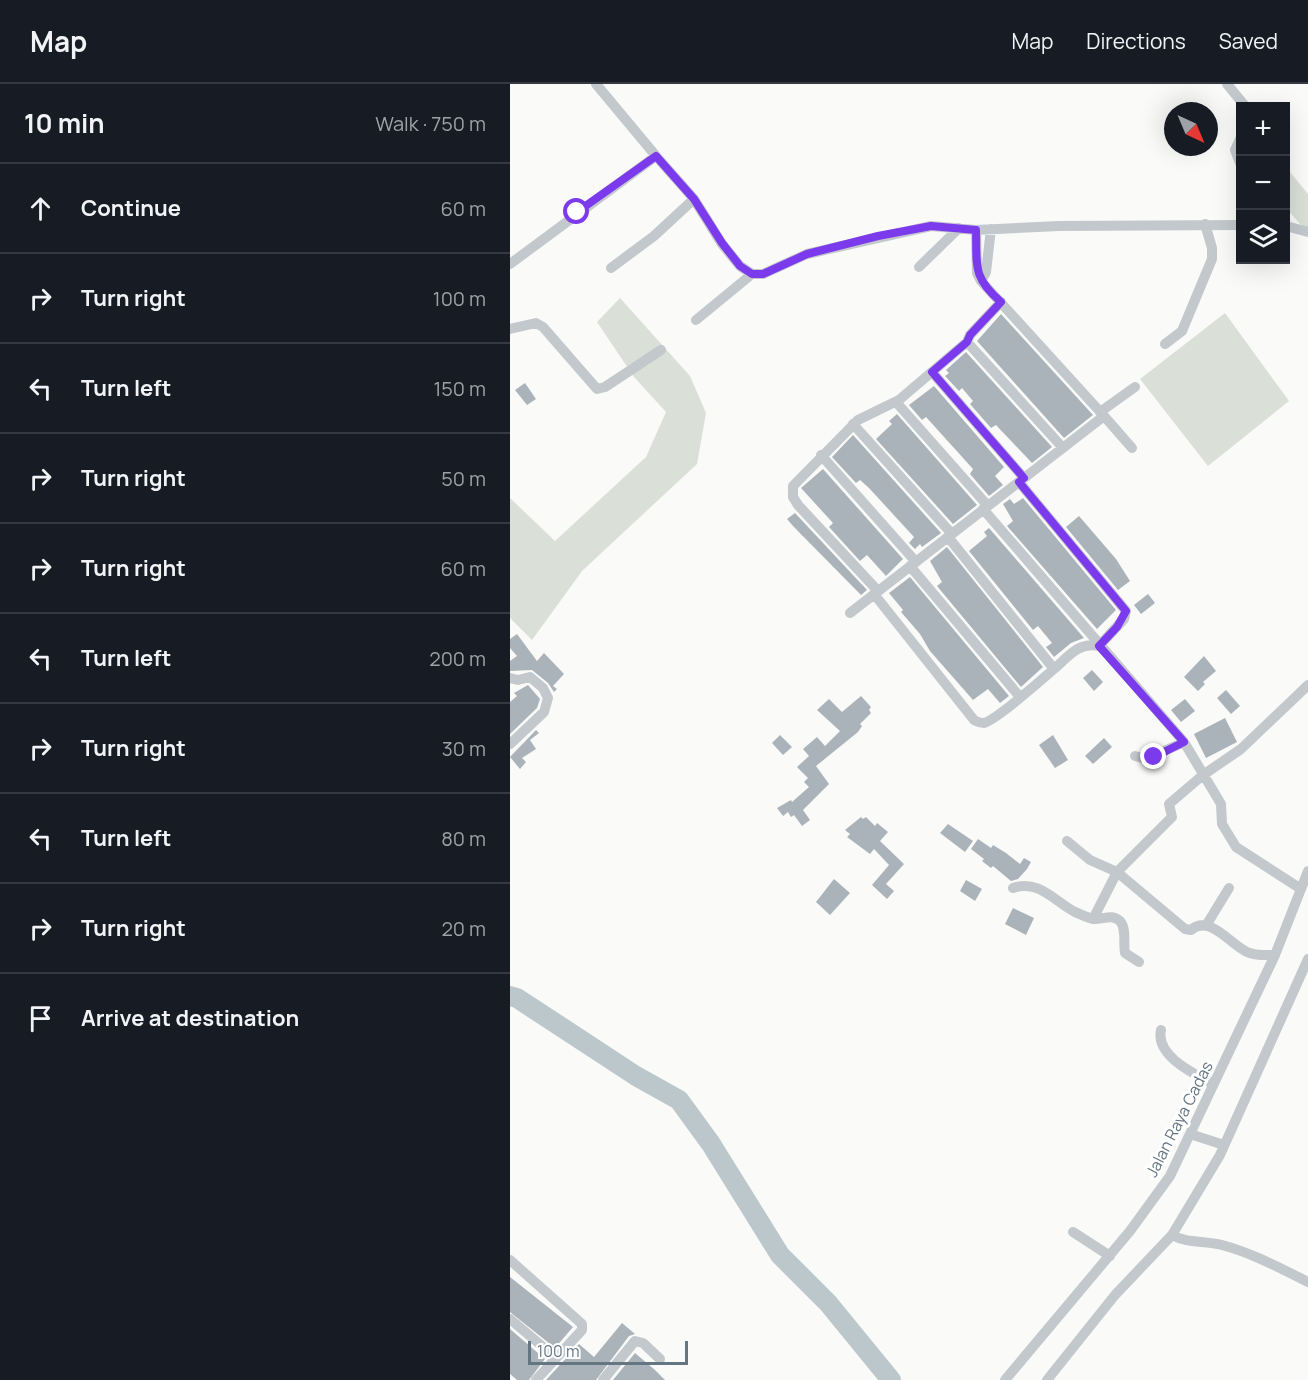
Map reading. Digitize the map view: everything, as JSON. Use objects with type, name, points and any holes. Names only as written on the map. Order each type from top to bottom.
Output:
[{"type":"street","points":[[596,84],[694,199],[722,243],[740,266],[752,274],[763,274],[807,254],[878,236],[931,226],[976,230],[1236,225]]},
{"type":"street","points":[[1227,84],[1242,102]]},
{"type":"street","points":[[510,264],[656,156]]},
{"type":"street","points":[[611,268],[654,236],[694,199]]},
{"type":"street","points":[[1165,344],[1182,331],[1212,259],[1212,248],[1205,224]]},
{"type":"street","points":[[1290,227],[1308,232]]},
{"type":"street","points":[[920,267],[959,228]]},
{"type":"street","points":[[981,281],[986,272],[991,229]]},
{"type":"street","points":[[976,230],[977,273],[981,281],[1132,448]]},
{"type":"street","points":[[696,320],[752,274]]},
{"type":"street","points":[[1001,302],[970,335],[967,342],[896,402],[876,409],[853,424],[792,486],[794,497],[876,593],[974,720],[984,723],[992,719],[1078,647],[1086,644],[1099,646]]},
{"type":"street","points":[[510,329],[536,323],[543,327],[597,388],[605,387],[661,350]]},
{"type":"street","points":[[967,342],[1063,448]]},
{"type":"street","points":[[932,372],[1022,480],[1126,611],[1117,627],[1099,646]]},
{"type":"street","points":[[850,613],[1063,448],[1135,387]]},
{"type":"street","points":[[896,402],[1099,646],[1184,742],[1221,804],[1222,824],[1236,847],[1300,889]]},
{"type":"street","points":[[853,424],[950,535],[1054,669]]},
{"type":"street","points":[[821,455],[913,564],[1020,697]]},
{"type":"street","points":[[510,678],[518,680],[530,677],[543,688],[548,698],[544,712],[510,744]]},
{"type":"street","points":[[1093,919],[1117,872],[1171,819],[1169,804],[1203,775],[1241,749],[1308,685]]},
{"type":"street","points":[[1135,756],[1147,759],[1184,742]]},
{"type":"street","points":[[1067,841],[1090,860],[1117,872],[1185,928],[1191,930],[1196,925],[1207,924],[1246,951],[1275,955]]},
{"type":"street","name":"Jalan Raya Cadas","points":[[1005,1380],[1110,1256],[1170,1176],[1192,1134],[1213,1084],[1275,955],[1308,871]]},
{"type":"street","points":[[1013,888],[1030,885],[1040,888],[1076,912],[1093,919],[1111,916],[1122,923],[1125,953],[1139,962]]},
{"type":"street","points":[[1207,924],[1229,888]]},
{"type":"street","points":[[1047,1380],[1115,1295],[1172,1235],[1221,1144],[1308,959]]},
{"type":"street","points":[[1161,1030],[1162,1046],[1181,1066],[1213,1084]]},
{"type":"street","points":[[1192,1134],[1221,1144]]},
{"type":"street","points":[[1073,1232],[1110,1256]]},
{"type":"street","points":[[1172,1235],[1186,1242],[1221,1244],[1264,1260],[1308,1282]]},
{"type":"street","points":[[511,1262],[582,1324],[582,1330],[536,1380]]},
{"type":"street","points":[[510,1319],[556,1358]]},
{"type":"street","points":[[609,1378],[635,1341],[643,1343],[660,1359]]},
{"type":"shaded area","points":[[1290,172],[1308,194],[1308,233],[1290,213]]},
{"type":"shaded area","points":[[620,298],[690,376],[706,413],[697,464],[582,571],[532,640],[510,618],[510,498],[555,541],[646,457],[666,412],[634,377],[597,322]]},
{"type":"shaded area","points":[[1225,313],[1289,401],[1208,466],[1140,379]]},
{"type":"building","points":[[1001,314],[1093,415],[1064,438],[977,341]]},
{"type":"building","points":[[966,352],[1052,447],[1032,463],[996,425],[991,428],[970,404],[973,401],[962,388],[959,391],[945,376],[949,373],[946,370]]},
{"type":"building","points":[[525,383],[536,399],[527,405],[515,390]]},
{"type":"building","points":[[934,386],[1004,467],[995,476],[1003,485],[989,496],[970,474],[973,469],[926,417],[922,420],[909,405]]},
{"type":"building","points":[[897,414],[977,505],[953,524],[876,439],[892,424],[889,421]]},
{"type":"building","points":[[853,435],[941,533],[922,547],[920,544],[915,549],[909,543],[914,537],[869,488],[860,480],[856,483],[832,457]]},
{"type":"building","points":[[823,469],[903,559],[886,576],[867,555],[860,561],[829,527],[833,523],[801,488]]},
{"type":"building","points":[[1023,498],[1116,610],[1097,629],[1007,526],[1013,521],[1003,504],[1010,499],[1014,504]]},
{"type":"building","points":[[795,513],[867,590],[861,595],[793,526],[787,519]]},
{"type":"building","points":[[1079,516],[1116,559],[1130,581],[1118,590],[1066,527]]},
{"type":"building","points":[[989,528],[1084,638],[1071,643],[1054,657],[1046,647],[1052,643],[1038,626],[1033,630],[969,551],[987,536],[984,532]]},
{"type":"building","points":[[947,547],[1043,667],[1021,687],[937,586],[942,582],[930,561]]},
{"type":"building","points":[[910,577],[1009,696],[1000,703],[988,689],[973,700],[930,651],[920,634],[901,612],[903,610],[889,593]]},
{"type":"building","points":[[1148,594],[1155,603],[1141,614],[1134,605]]},
{"type":"building","points":[[517,634],[537,661],[544,653],[564,674],[553,686],[557,689],[554,692],[548,683],[532,670],[510,671],[510,661],[517,656],[510,648],[510,639]]},
{"type":"building","points":[[1204,656],[1216,671],[1203,682],[1205,684],[1198,691],[1184,677]]},
{"type":"building","points":[[1092,670],[1103,682],[1094,691],[1083,678]]},
{"type":"building","points":[[528,685],[540,699],[537,708],[510,734],[510,702],[517,696],[514,693]]},
{"type":"building","points":[[1226,690],[1240,706],[1231,714],[1217,698]]},
{"type":"building","points":[[861,696],[871,707],[869,710],[871,713],[860,724],[862,726],[858,732],[816,766],[829,784],[803,810],[810,820],[802,826],[794,815],[791,817],[788,812],[783,816],[777,808],[791,800],[792,802],[809,787],[804,782],[808,778],[797,767],[809,756],[803,749],[817,737],[825,746],[840,731],[817,710],[829,699],[842,712]]},
{"type":"building","points":[[1185,699],[1195,711],[1181,722],[1171,710]]},
{"type":"building","points":[[1225,718],[1237,742],[1206,758],[1194,734]]},
{"type":"building","points":[[536,730],[539,733],[530,740],[536,749],[522,758],[526,762],[520,769],[510,757]]},
{"type":"building","points":[[780,735],[792,747],[783,755],[772,743]]},
{"type":"building","points":[[1053,735],[1068,760],[1055,768],[1039,745]]},
{"type":"building","points":[[1104,738],[1112,747],[1093,764],[1085,756]]},
{"type":"building","points":[[861,817],[863,819],[866,817],[875,826],[877,823],[888,832],[880,841],[904,864],[886,884],[894,891],[887,899],[872,885],[889,865],[874,849],[870,854],[847,837],[850,834],[845,830]]},
{"type":"building","points":[[948,824],[973,841],[965,852],[940,833]]},
{"type":"building","points":[[978,839],[991,848],[993,845],[1020,864],[1024,858],[1031,862],[1018,879],[1011,881],[993,866],[991,868],[982,861],[984,859],[971,849]]},
{"type":"building","points":[[834,879],[850,893],[830,915],[816,902]]},
{"type":"building","points":[[966,880],[982,889],[975,901],[960,891]]},
{"type":"building","points":[[1013,908],[1034,918],[1026,935],[1005,924]]},
{"type":"building","points":[[510,1277],[573,1327],[555,1348],[510,1312]]},
{"type":"building","points":[[622,1323],[635,1334],[629,1336],[596,1380],[546,1380],[579,1344],[594,1357]]},
{"type":"building","points":[[510,1329],[545,1359],[529,1380],[517,1380],[510,1374]]},
{"type":"building","points":[[635,1353],[655,1370],[665,1380],[613,1380]]},
{"type":"waterway","points":[[510,996],[517,998],[636,1076],[679,1100],[711,1144],[780,1255],[828,1303],[891,1380]]},
{"type":"route","points":[[577,212],[656,156],[694,199],[722,243],[740,266],[752,274],[763,274],[807,254],[878,236],[931,226],[976,230],[977,273],[990,293],[1001,302],[970,335],[967,342],[932,372],[1024,478],[1019,482],[1126,611],[1124,619],[1099,646],[1184,742],[1154,757]]}]
